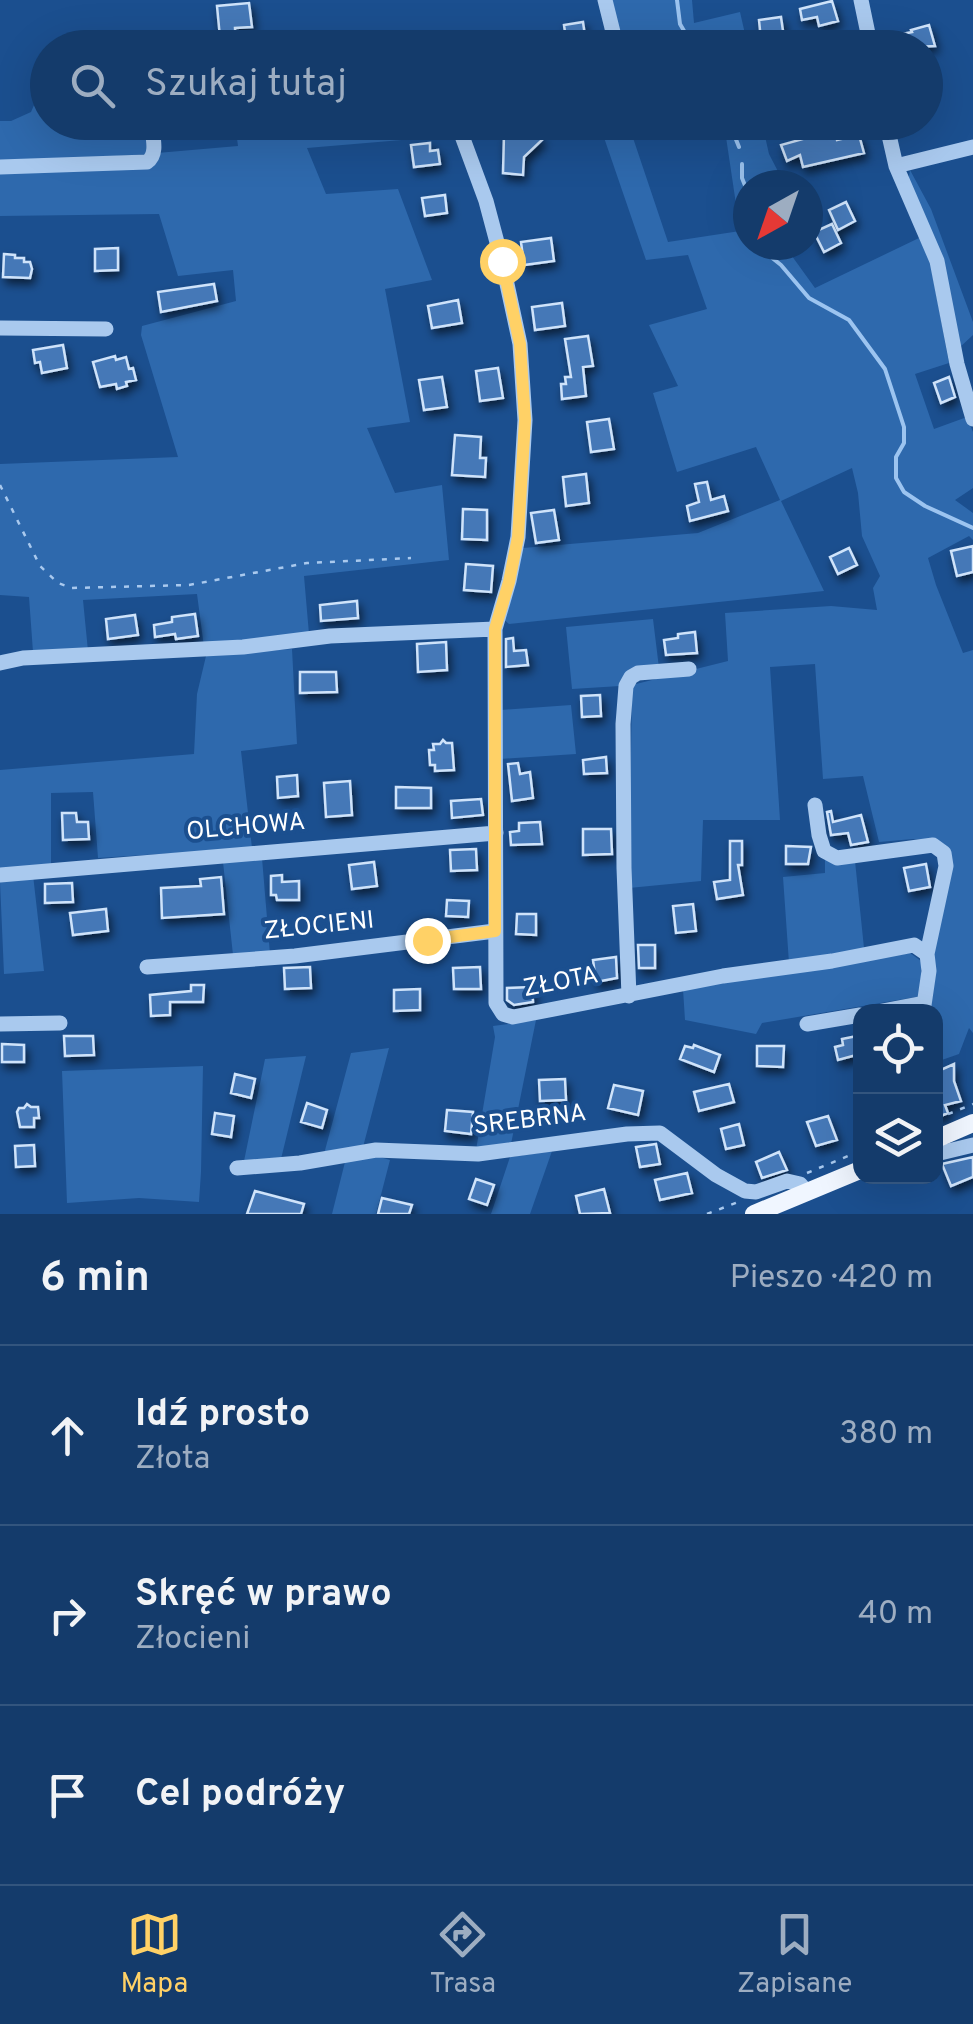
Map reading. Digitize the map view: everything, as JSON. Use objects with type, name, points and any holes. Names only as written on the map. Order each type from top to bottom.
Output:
[{"type":"main road","points":[[943,1136],[973,1123]]},
{"type":"main road","points":[[754,1214],[853,1173]]},
{"type":"street","points":[[605,0],[612,30]]},
{"type":"street","points":[[861,0],[867,30]]},
{"type":"street","points":[[0,167],[147,162],[154,154],[153,140]]},
{"type":"street","name":"ZŁOTA","points":[[463,140],[502,261],[520,344],[525,420],[518,537],[495,629],[496,1003],[503,1014],[513,1018],[724,976],[914,946],[927,954]]},
{"type":"street","points":[[890,140],[896,166],[937,261],[957,364],[973,419]]},
{"type":"street","points":[[896,166],[973,148]]},
{"type":"street","points":[[0,328],[106,328]]},
{"type":"street","points":[[0,663],[23,658],[244,647],[330,636],[495,629]]},
{"type":"street","points":[[629,996],[624,850],[626,686],[638,672],[689,669]]},
{"type":"street","points":[[814,805],[824,852],[837,858],[934,845],[944,853],[946,866],[927,954],[929,970],[923,1004]]},
{"type":"street","name":"OLCHOWA","points":[[0,875],[496,833]]},
{"type":"street","name":"ZŁOCIENI","points":[[148,967],[295,956],[495,931]]},
{"type":"street","points":[[807,1024],[853,1015]]},
{"type":"street","points":[[0,1024],[60,1023]]},
{"type":"street","name":"SREBRNA","points":[[237,1168],[300,1163],[376,1150],[478,1154],[627,1134],[660,1134],[716,1175],[750,1191]]},
{"type":"street","points":[[943,1152],[973,1146]]},
{"type":"street","points":[[750,1191],[787,1181],[800,1184],[807,1192]]},
{"type":"path","points":[[0,485],[40,566],[58,583],[72,588],[189,585],[307,563],[411,558]]},
{"type":"path","points":[[943,1116],[973,1104]]},
{"type":"path","points":[[787,1181],[853,1154]]},
{"type":"path","points":[[707,1214],[743,1200],[750,1191]]},
{"type":"shaded area","points":[[612,0],[692,0],[694,23],[740,12],[744,30],[618,30]]},
{"type":"shaded area","points":[[30,112],[30,140],[149,140],[150,154],[0,163],[0,121],[11,121]]},
{"type":"shaded area","points":[[237,140],[402,140],[307,148],[326,194],[398,189],[432,280],[385,289],[410,422],[367,428],[395,493],[442,485],[449,560],[304,576],[309,634],[204,647],[197,594],[83,600],[88,651],[33,652],[29,597],[0,595],[0,464],[178,457],[141,335],[142,326],[236,301],[233,270],[178,276],[159,214],[0,216],[0,172],[238,146]]},
{"type":"shaded area","points":[[605,140],[634,140],[668,242],[733,232],[733,260],[795,260],[815,288],[919,238],[930,261],[949,363],[915,374],[934,429],[967,417],[973,432],[973,488],[955,500],[973,513],[973,540],[969,536],[928,558],[963,653],[973,650],[973,1033],[969,1028],[959,1054],[943,1060],[943,1004],[928,1004],[931,952],[952,862],[935,841],[879,842],[863,776],[823,779],[815,664],[770,667],[780,820],[703,820],[701,881],[629,888],[632,685],[728,661],[725,613],[831,606],[877,610],[873,588],[880,576],[862,536],[852,468],[781,501],[824,591],[509,624],[502,618],[523,548],[698,533],[780,500],[756,447],[677,472],[653,393],[678,386],[649,325],[707,309],[688,255],[646,260]]},
{"type":"shaded area","points":[[726,140],[766,140],[777,170],[733,170],[733,184]]},
{"type":"shaded area","points":[[910,170],[931,209],[973,322],[973,335],[959,348],[908,183]]},
{"type":"shaded area","points":[[653,619],[659,668],[620,686],[572,689],[566,627]]},
{"type":"shaded area","points":[[292,649],[297,744],[241,751],[252,848],[98,858],[93,792],[51,793],[51,865],[0,870],[0,770],[194,754],[197,694],[206,656]]},
{"type":"shaded area","points":[[571,705],[576,754],[500,759],[501,710]]},
{"type":"shaded area","points":[[262,858],[270,954],[233,955],[223,862]]},
{"type":"shaded area","points":[[825,860],[855,861],[864,948],[789,963],[783,877],[825,873]]},
{"type":"shaded area","points":[[33,875],[44,971],[4,974],[0,882]]},
{"type":"shaded area","points":[[910,953],[921,961],[922,996],[853,1004],[853,1008],[762,1023],[756,1034],[685,1020],[683,989]]},
{"type":"shaded area","points":[[536,1020],[511,1144],[476,1150],[495,1037],[493,1026]]},
{"type":"shaded area","points":[[389,1048],[363,1147],[324,1154],[351,1053]]},
{"type":"shaded area","points":[[306,1056],[281,1159],[244,1161],[265,1059]]},
{"type":"shaded area","points":[[203,1066],[199,1202],[139,1198],[67,1203],[62,1071]]},
{"type":"shaded area","points":[[552,1151],[530,1214],[491,1214],[510,1157]]},
{"type":"shaded area","points":[[373,1155],[390,1160],[376,1214],[332,1214],[345,1162]]},
{"type":"building","points":[[832,1],[838,21],[819,26],[817,17],[802,20],[800,9]]},
{"type":"building","points":[[249,3],[252,27],[219,30],[217,6]]},
{"type":"building","points":[[781,17],[783,30],[760,30],[759,20]]},
{"type":"building","points":[[583,22],[584,30],[565,30],[564,25]]},
{"type":"building","points":[[504,140],[542,140],[524,157],[523,175],[503,173]]},
{"type":"building","points":[[799,140],[860,140],[864,153],[803,167],[800,155],[787,161],[781,145]]},
{"type":"building","points":[[430,143],[430,151],[438,150],[440,164],[414,167],[411,145]]},
{"type":"building","points":[[445,195],[447,213],[425,216],[422,198]]},
{"type":"building","points":[[846,202],[855,221],[838,230],[829,210]]},
{"type":"building","points":[[832,224],[841,243],[824,252],[823,250],[823,228]]},
{"type":"building","points":[[551,238],[554,261],[524,265],[521,242]]},
{"type":"building","points":[[118,248],[118,270],[95,271],[95,249]]},
{"type":"building","points":[[4,254],[30,262],[30,278],[3,277]]},
{"type":"building","points":[[214,284],[217,301],[161,312],[158,292]]},
{"type":"building","points":[[458,300],[462,323],[432,328],[428,306]]},
{"type":"building","points":[[562,303],[565,326],[535,330],[532,307]]},
{"type":"building","points":[[588,336],[593,366],[583,367],[586,396],[562,399],[561,384],[566,384],[565,377],[571,377],[565,339]]},
{"type":"building","points":[[63,345],[67,368],[42,373],[33,350]]},
{"type":"building","points":[[115,356],[116,360],[126,357],[136,380],[117,389],[116,384],[100,387],[93,362]]},
{"type":"building","points":[[498,368],[503,398],[480,401],[476,371]]},
{"type":"building","points":[[442,377],[447,407],[424,410],[419,380]]},
{"type":"building","points":[[949,377],[955,397],[941,403],[934,383]]},
{"type":"building","points":[[609,419],[614,449],[591,452],[587,422]]},
{"type":"building","points":[[455,435],[481,437],[480,458],[486,458],[485,477],[452,475]]},
{"type":"building","points":[[586,474],[589,503],[566,506],[563,477]]},
{"type":"building","points":[[707,482],[711,500],[724,496],[728,511],[690,521],[687,506],[699,502],[695,484]]},
{"type":"building","points":[[463,509],[487,510],[487,540],[462,539]]},
{"type":"building","points":[[554,510],[559,540],[536,543],[531,513]]},
{"type":"building","points":[[973,546],[973,572],[957,576],[951,551]]},
{"type":"building","points":[[849,548],[857,565],[838,574],[830,557]]},
{"type":"building","points":[[466,564],[493,566],[491,592],[464,590]]},
{"type":"building","points":[[357,601],[358,618],[321,621],[320,605]]},
{"type":"building","points":[[195,614],[198,636],[155,637],[154,625],[172,622],[172,617]]},
{"type":"building","points":[[135,615],[138,635],[108,639],[106,619]]},
{"type":"building","points":[[695,632],[697,653],[666,655],[664,640]]},
{"type":"building","points":[[513,638],[514,651],[526,650],[528,665],[506,667],[506,639]]},
{"type":"building","points":[[446,642],[447,670],[418,672],[417,644]]},
{"type":"building","points":[[300,672],[336,672],[337,692],[300,693]]},
{"type":"building","points":[[600,695],[601,716],[582,717],[581,696]]},
{"type":"building","points":[[443,740],[452,743],[454,770],[435,771],[435,765],[430,765],[429,750]]},
{"type":"building","points":[[606,757],[607,773],[584,774],[583,760]]},
{"type":"building","points":[[518,763],[520,774],[530,772],[533,798],[512,801],[508,764]]},
{"type":"building","points":[[297,775],[298,796],[278,798],[277,777]]},
{"type":"building","points":[[350,781],[352,815],[326,817],[324,783]]},
{"type":"building","points":[[396,787],[431,788],[431,808],[396,808]]},
{"type":"building","points":[[481,799],[483,815],[452,818],[451,801]]},
{"type":"building","points":[[831,811],[833,822],[861,815],[868,842],[851,845],[848,833],[831,835],[827,812]]},
{"type":"building","points":[[62,813],[76,813],[77,822],[88,822],[89,839],[63,840]]},
{"type":"building","points":[[540,822],[542,844],[511,845],[510,832],[519,831],[519,823]]},
{"type":"building","points":[[583,829],[611,829],[612,854],[583,855]]},
{"type":"building","points":[[730,841],[742,841],[742,865],[738,865],[743,895],[717,899],[714,882],[730,880]]},
{"type":"building","points":[[786,846],[811,847],[808,864],[786,864]]},
{"type":"building","points":[[476,849],[477,870],[451,871],[450,850]]},
{"type":"building","points":[[374,862],[377,886],[352,889],[349,865]]},
{"type":"building","points":[[926,864],[930,887],[909,891],[904,868]]},
{"type":"building","points":[[282,875],[282,882],[299,881],[299,900],[277,900],[276,895],[271,895],[271,876]]},
{"type":"building","points":[[221,877],[224,914],[162,918],[161,888],[201,886],[200,879]]},
{"type":"building","points":[[72,883],[73,902],[45,903],[45,884]]},
{"type":"building","points":[[447,900],[469,901],[468,917],[446,916]]},
{"type":"building","points":[[693,904],[696,931],[676,933],[673,906]]},
{"type":"building","points":[[106,909],[108,931],[73,935],[70,913]]},
{"type":"building","points":[[517,914],[536,914],[536,935],[516,934]]},
{"type":"building","points":[[638,945],[655,945],[655,968],[639,968]]},
{"type":"building","points":[[616,957],[617,978],[596,982],[593,960]]},
{"type":"building","points":[[310,967],[311,988],[285,989],[284,968]]},
{"type":"building","points":[[480,967],[481,989],[454,989],[453,968]]},
{"type":"building","points":[[191,985],[204,985],[203,1002],[170,1002],[170,1015],[151,1016],[150,995],[191,991]]},
{"type":"building","points":[[532,987],[533,1002],[514,1005],[507,1000],[507,988]]},
{"type":"building","points":[[420,989],[420,1010],[394,1011],[394,990]]},
{"type":"building","points":[[64,1036],[93,1036],[94,1055],[65,1056]]},
{"type":"building","points":[[853,1037],[853,1056],[838,1060],[835,1047],[843,1045],[842,1039]]},
{"type":"building","points":[[2,1044],[24,1045],[24,1062],[2,1062]]},
{"type":"building","points":[[694,1045],[720,1055],[714,1072],[680,1059],[685,1046]]},
{"type":"building","points":[[757,1046],[784,1046],[783,1067],[757,1066]]},
{"type":"building","points":[[954,1064],[954,1081],[961,1101],[945,1105],[948,1113],[943,1115],[943,1094],[943,1069]]},
{"type":"building","points":[[235,1074],[255,1079],[251,1098],[231,1093]]},
{"type":"building","points":[[565,1079],[566,1100],[540,1101],[539,1080]]},
{"type":"building","points":[[729,1084],[734,1102],[699,1111],[694,1092]]},
{"type":"building","points":[[614,1085],[643,1091],[638,1115],[608,1108]]},
{"type":"building","points":[[307,1103],[327,1110],[322,1128],[301,1122]]},
{"type":"building","points":[[27,1104],[38,1107],[39,1118],[34,1118],[34,1127],[20,1127],[17,1112]]},
{"type":"building","points":[[447,1110],[473,1112],[471,1134],[445,1131]]},
{"type":"building","points":[[215,1113],[234,1116],[231,1137],[212,1134]]},
{"type":"building","points":[[828,1116],[837,1140],[816,1146],[807,1122]]},
{"type":"building","points":[[739,1124],[744,1145],[726,1149],[721,1129]]},
{"type":"building","points":[[656,1144],[660,1164],[640,1167],[636,1147]]},
{"type":"building","points":[[34,1145],[35,1166],[16,1167],[15,1146]]},
{"type":"building","points":[[779,1152],[787,1170],[762,1178],[756,1162]]},
{"type":"building","points":[[973,1157],[973,1177],[951,1186],[943,1164]]},
{"type":"building","points":[[687,1173],[692,1193],[660,1200],[655,1180]]},
{"type":"building","points":[[476,1179],[494,1185],[487,1205],[469,1199]]},
{"type":"building","points":[[604,1189],[610,1213],[580,1214],[576,1196]]},
{"type":"building","points":[[255,1191],[304,1204],[301,1214],[247,1214]]},
{"type":"building","points":[[382,1198],[412,1205],[409,1214],[378,1214]]},
{"type":"waterway","points":[[677,0],[684,30]]},
{"type":"waterway","points":[[736,140],[739,147]]},
{"type":"waterway","points":[[742,164],[742,170]]},
{"type":"waterway","points":[[775,260],[809,298],[849,320],[885,369],[904,427],[904,443],[896,457],[896,478],[904,492],[973,528]]},
{"type":"route","points":[[427,940],[495,931],[495,629],[518,537],[525,420],[520,344],[502,261]]}]
